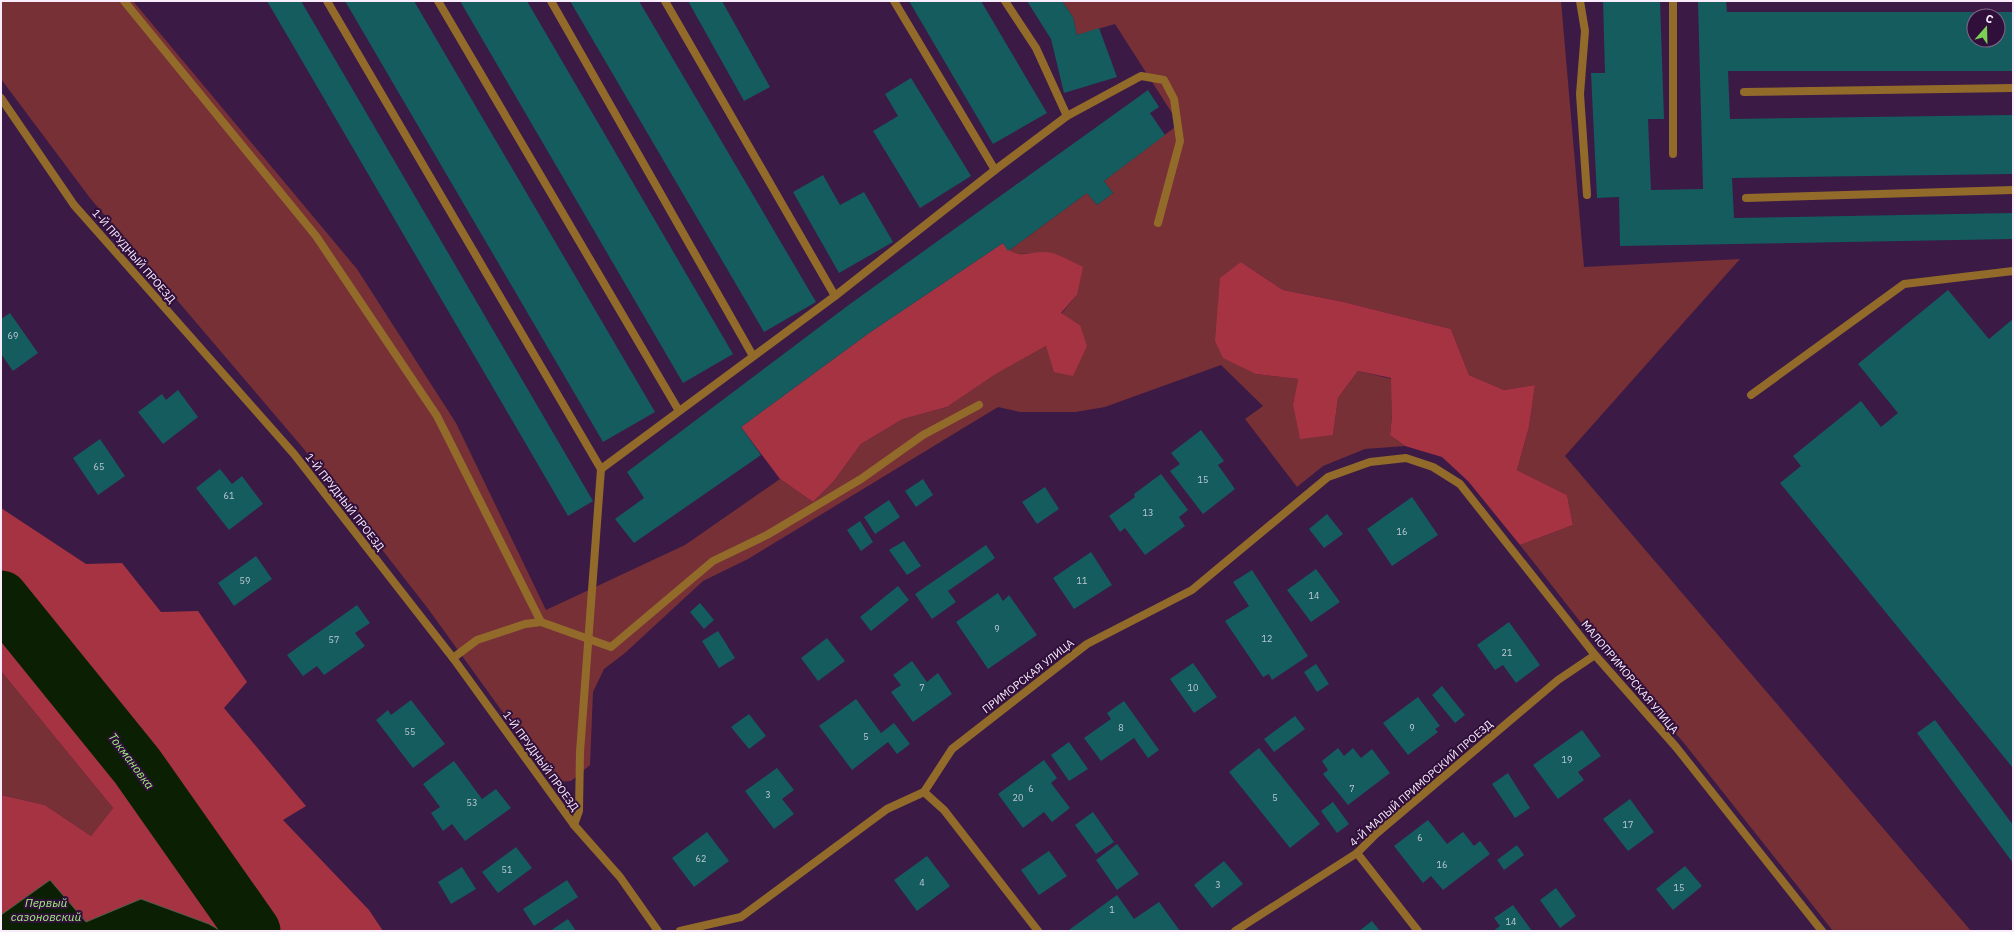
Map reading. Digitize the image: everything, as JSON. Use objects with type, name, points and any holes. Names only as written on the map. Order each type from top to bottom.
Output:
[{"type":"street","points":[[124,1],[316,236],[437,416],[542,622]]},
{"type":"street","points":[[327,1],[601,469],[590,596],[589,640],[580,752],[579,811],[574,825]]},
{"type":"street","points":[[438,1],[679,411]]},
{"type":"street","points":[[551,1],[753,356]]},
{"type":"street","points":[[665,1],[835,296]]},
{"type":"street","points":[[894,1],[995,170]]},
{"type":"street","points":[[1004,1],[1036,48],[1068,116]]},
{"type":"street","points":[[1580,1],[1585,31],[1580,94],[1586,195]]},
{"type":"street","points":[[1673,1],[1673,154]]},
{"type":"street","points":[[601,469],[835,296],[995,170],[1068,116],[1141,76],[1164,80],[1174,99],[1180,140],[1158,223]]},
{"type":"street","points":[[1744,92],[2013,88]]},
{"type":"street","name":"1-Й ПРУДНЫЙ ПРОЕЗД","points":[[1,98],[74,205],[294,454],[453,658],[574,825],[620,877],[658,931]]},
{"type":"street","points":[[1746,198],[2013,190]]},
{"type":"street","points":[[1750,395],[1904,284],[2013,271]]},
{"type":"street","points":[[453,658],[477,640],[525,624],[542,622],[611,647],[713,561],[774,532],[861,479],[923,435],[979,405]]},
{"type":"street","name":"МАЛОПРИМОРСКАЯ УЛИЦА","points":[[1406,458],[1433,467],[1460,484],[1595,655],[1676,747],[1822,931]]},
{"type":"street","name":"ПРИМОРСКАЯ УЛИЦА","points":[[924,792],[952,749],[1087,644],[1192,590],[1328,477],[1370,462],[1406,458]]},
{"type":"street","name":"4-Й МАЛЫЙ ПРИМОРСКИЙ ПРОЕЗД","points":[[1235,931],[1357,853],[1376,834],[1558,680],[1595,655]]},
{"type":"street","points":[[680,931],[740,917],[887,809],[924,792],[944,810],[1038,931]]},
{"type":"street","points":[[1357,853],[1418,931]]},
{"type":"shaded area","points":[[1,1],[133,1],[357,269],[456,423],[546,610],[685,545],[780,479],[813,502],[834,481],[861,444],[903,419],[947,407],[993,375],[1046,346],[1080,325],[1061,314],[1077,295],[1050,253],[1015,254],[1008,251],[1087,193],[1097,205],[1113,193],[1104,181],[1179,124],[1115,24],[1077,35],[1073,17],[1062,1],[1561,1],[1584,267],[1740,259],[1565,456],[1971,931],[1833,931],[1684,743],[1604,652],[1520,545],[1573,525],[1567,495],[1517,470],[1529,427],[1535,385],[1504,390],[1469,375],[1451,329],[1344,302],[1283,290],[1241,262],[1256,374],[1298,379],[1293,404],[1333,435],[1338,398],[1358,371],[1392,379],[1392,415],[1390,435],[1405,446],[1365,449],[1323,466],[1297,487],[1245,419],[1263,406],[1221,365],[1105,407],[1075,412],[1020,412],[998,407],[748,559],[703,581],[625,653],[604,669],[593,692],[590,765],[571,781],[553,782],[429,610],[303,448],[90,198],[1,79]]},
{"type":"shaded area","points":[[1003,243],[1014,253],[1052,253],[1064,257],[1083,267],[1077,295],[1061,313],[1080,325],[1087,346],[1073,376],[1054,372],[1046,346],[994,375],[947,407],[903,419],[861,444],[834,481],[813,502],[780,479],[741,427],[869,333]]},
{"type":"shaded area","points":[[1241,262],[1283,290],[1344,302],[1451,329],[1469,375],[1504,390],[1535,385],[1529,427],[1517,470],[1567,495],[1573,525],[1520,545],[1468,481],[1442,457],[1405,446],[1390,435],[1392,415],[1391,378],[1358,371],[1338,398],[1333,435],[1300,439],[1293,404],[1298,379],[1256,374],[1223,358],[1215,341],[1220,278]]},
{"type":"shaded area","points":[[1,508],[86,564],[122,563],[161,612],[198,611],[247,682],[224,708],[306,806],[283,820],[369,910],[383,931],[221,931],[209,924],[141,899],[86,922],[50,880],[1,915],[1,795],[45,805],[91,836],[113,808],[1,671]]},
{"type":"shaded area","points":[[1,671],[113,808],[91,836],[45,805],[1,795]]},
{"type":"water","name":"Первый сазоновский","points":[[50,880],[86,922],[141,899],[209,924],[221,931],[1,931],[1,915]]},
{"type":"building","points":[[267,1],[301,1],[593,501],[568,516]]},
{"type":"building","points":[[345,1],[414,1],[655,412],[603,442]]},
{"type":"building","points":[[460,1],[527,1],[733,354],[683,383]]},
{"type":"building","points":[[570,1],[639,1],[816,302],[764,332]]},
{"type":"building","points":[[688,1],[722,1],[770,87],[744,101]]},
{"type":"building","points":[[909,1],[981,1],[1047,113],[993,144]]},
{"type":"building","points":[[1027,1],[1062,1],[1073,17],[1077,35],[1099,28],[1117,77],[1064,93],[1051,39]]},
{"type":"building","points":[[1603,1],[1660,1],[1664,119],[1648,119],[1651,190],[1703,189],[1698,1],[1726,1],[1727,12],[1966,12],[1966,48],[2006,48],[2006,12],[2013,12],[2013,71],[1728,71],[1730,119],[2013,115],[2013,174],[1732,178],[1734,218],[2013,213],[2013,239],[1620,246],[1619,197],[1597,198],[1591,73],[1605,73]]},
{"type":"building","points":[[911,78],[971,176],[920,208],[873,131],[898,116],[885,94]]},
{"type":"building","points":[[1148,90],[1159,107],[1150,113],[1165,135],[1104,181],[1113,193],[1097,205],[1087,193],[1008,251],[1003,243],[869,333],[741,427],[761,455],[634,543],[615,519],[644,498],[627,472],[850,304]]},
{"type":"building","points":[[823,175],[840,205],[864,192],[893,242],[839,273],[793,192]]},
{"type":"building","points":[[1948,290],[1989,339],[2013,319],[2013,768],[1780,483],[1801,466],[1793,456],[1861,401],[1881,427],[1898,413],[1858,364]]},
{"type":"building","points":[[10,313],[38,353],[13,371],[1,354],[1,319]]},
{"type":"building","points":[[178,390],[198,417],[163,444],[138,412],[162,394],[166,400]]},
{"type":"building","points":[[1201,430],[1224,461],[1218,465],[1235,489],[1203,514],[1170,471],[1180,464],[1171,453]]},
{"type":"building","points":[[100,439],[125,476],[98,495],[73,458]]},
{"type":"building","points":[[220,469],[232,484],[242,476],[263,504],[229,530],[196,488]]},
{"type":"building","points":[[1161,474],[1188,510],[1179,517],[1185,526],[1145,555],[1125,528],[1120,532],[1109,516],[1135,497],[1134,494]]},
{"type":"building","points":[[923,479],[933,495],[916,507],[905,491]]},
{"type":"building","points":[[1045,487],[1059,509],[1037,524],[1022,502]]},
{"type":"building","points":[[1412,497],[1438,535],[1392,566],[1367,529]]},
{"type":"building","points":[[889,500],[900,517],[875,534],[864,517]]},
{"type":"building","points":[[1327,514],[1343,534],[1324,548],[1309,529]]},
{"type":"building","points":[[860,521],[873,542],[861,551],[847,530]]},
{"type":"building","points":[[904,541],[921,566],[907,575],[889,550]]},
{"type":"building","points":[[986,545],[995,558],[948,591],[956,602],[932,619],[915,594]]},
{"type":"building","points":[[1091,552],[1112,585],[1074,609],[1053,578]]},
{"type":"building","points":[[256,556],[272,579],[234,606],[218,583]]},
{"type":"building","points":[[1316,569],[1340,602],[1311,622],[1287,590]]},
{"type":"building","points":[[1252,570],[1308,656],[1272,680],[1269,674],[1263,677],[1225,621],[1249,606],[1233,582]]},
{"type":"building","points":[[898,586],[909,600],[871,631],[860,617]]},
{"type":"building","points":[[998,593],[1003,601],[1009,595],[1037,635],[988,669],[956,622]]},
{"type":"building","points":[[700,603],[714,620],[704,629],[690,612]]},
{"type":"building","points":[[357,605],[370,623],[355,633],[365,646],[324,675],[317,666],[303,676],[287,655]]},
{"type":"building","points":[[1509,622],[1540,665],[1516,683],[1503,665],[1495,670],[1477,645]]},
{"type":"building","points":[[718,631],[735,658],[719,668],[702,641]]},
{"type":"building","points":[[827,638],[845,661],[818,681],[801,658]]},
{"type":"building","points":[[912,661],[927,682],[938,673],[952,694],[913,722],[891,692],[901,685],[893,675]]},
{"type":"building","points":[[1193,663],[1217,697],[1194,713],[1170,679]]},
{"type":"building","points":[[1316,664],[1329,684],[1317,692],[1304,672]]},
{"type":"building","points":[[1442,686],[1465,715],[1455,723],[1432,695]]},
{"type":"building","points":[[1418,697],[1440,726],[1435,729],[1438,732],[1408,755],[1383,723]]},
{"type":"building","points":[[856,699],[881,733],[894,723],[910,744],[897,754],[888,742],[852,770],[819,726]]},
{"type":"building","points":[[411,700],[445,744],[413,768],[376,720],[388,710],[391,715]]},
{"type":"building","points":[[1124,701],[1159,750],[1148,758],[1134,738],[1101,761],[1084,738],[1111,719],[1107,713]]},
{"type":"building","points":[[749,714],[766,736],[749,749],[731,727]]},
{"type":"building","points":[[1295,716],[1305,729],[1274,752],[1264,739]]},
{"type":"building","points":[[1935,720],[2013,825],[2013,863],[1917,733]]},
{"type":"building","points":[[1582,730],[1601,756],[1578,772],[1584,780],[1558,799],[1533,765]]},
{"type":"building","points":[[1069,742],[1088,769],[1069,781],[1051,755]]},
{"type":"building","points":[[1259,748],[1320,824],[1290,848],[1229,772]]},
{"type":"building","points":[[1338,748],[1344,756],[1353,748],[1361,758],[1372,749],[1390,773],[1348,805],[1323,774],[1328,770],[1322,761]]},
{"type":"building","points":[[1044,760],[1057,778],[1051,783],[1070,808],[1052,822],[1044,812],[1023,828],[998,794]]},
{"type":"building","points":[[454,761],[482,799],[496,789],[511,808],[465,841],[452,824],[443,831],[431,813],[440,807],[423,784]]},
{"type":"building","points":[[777,768],[794,790],[782,799],[794,814],[774,829],[745,791]]},
{"type":"building","points":[[1508,773],[1530,808],[1515,818],[1492,784]]},
{"type":"building","points":[[1630,799],[1654,832],[1628,851],[1603,819]]},
{"type":"building","points":[[1333,802],[1349,824],[1337,833],[1321,811]]},
{"type":"building","points":[[1093,812],[1114,842],[1096,854],[1075,825]]},
{"type":"building","points":[[1428,820],[1447,844],[1463,832],[1474,846],[1480,841],[1490,854],[1443,890],[1431,876],[1423,883],[1394,846]]},
{"type":"building","points":[[707,832],[729,861],[694,887],[672,858]]},
{"type":"building","points":[[1117,844],[1139,874],[1117,890],[1096,860]]},
{"type":"building","points":[[1517,845],[1524,855],[1504,870],[1497,860]]},
{"type":"building","points":[[516,847],[532,868],[498,893],[482,872]]},
{"type":"building","points":[[1049,851],[1067,876],[1039,895],[1021,870]]},
{"type":"building","points":[[927,856],[950,886],[917,911],[894,880]]},
{"type":"building","points":[[1224,861],[1243,884],[1212,908],[1194,885]]},
{"type":"building","points":[[1685,866],[1702,886],[1673,910],[1656,889]]},
{"type":"building","points":[[462,867],[476,889],[451,904],[438,882]]},
{"type":"building","points":[[567,880],[578,897],[534,926],[523,909]]},
{"type":"building","points":[[1556,888],[1576,916],[1560,928],[1540,900]]},
{"type":"building","points":[[1117,895],[1134,919],[1159,902],[1180,931],[1069,930]]},
{"type":"building","points":[[1513,905],[1532,931],[1493,931],[1500,926],[1494,918]]},
{"type":"building","points":[[568,919],[576,931],[550,931]]},
{"type":"building","points":[[1372,921],[1380,931],[1359,931]]},
{"type":"waterway","name":"Токмановка","points":[[1,598],[137,766],[253,931]]}]
